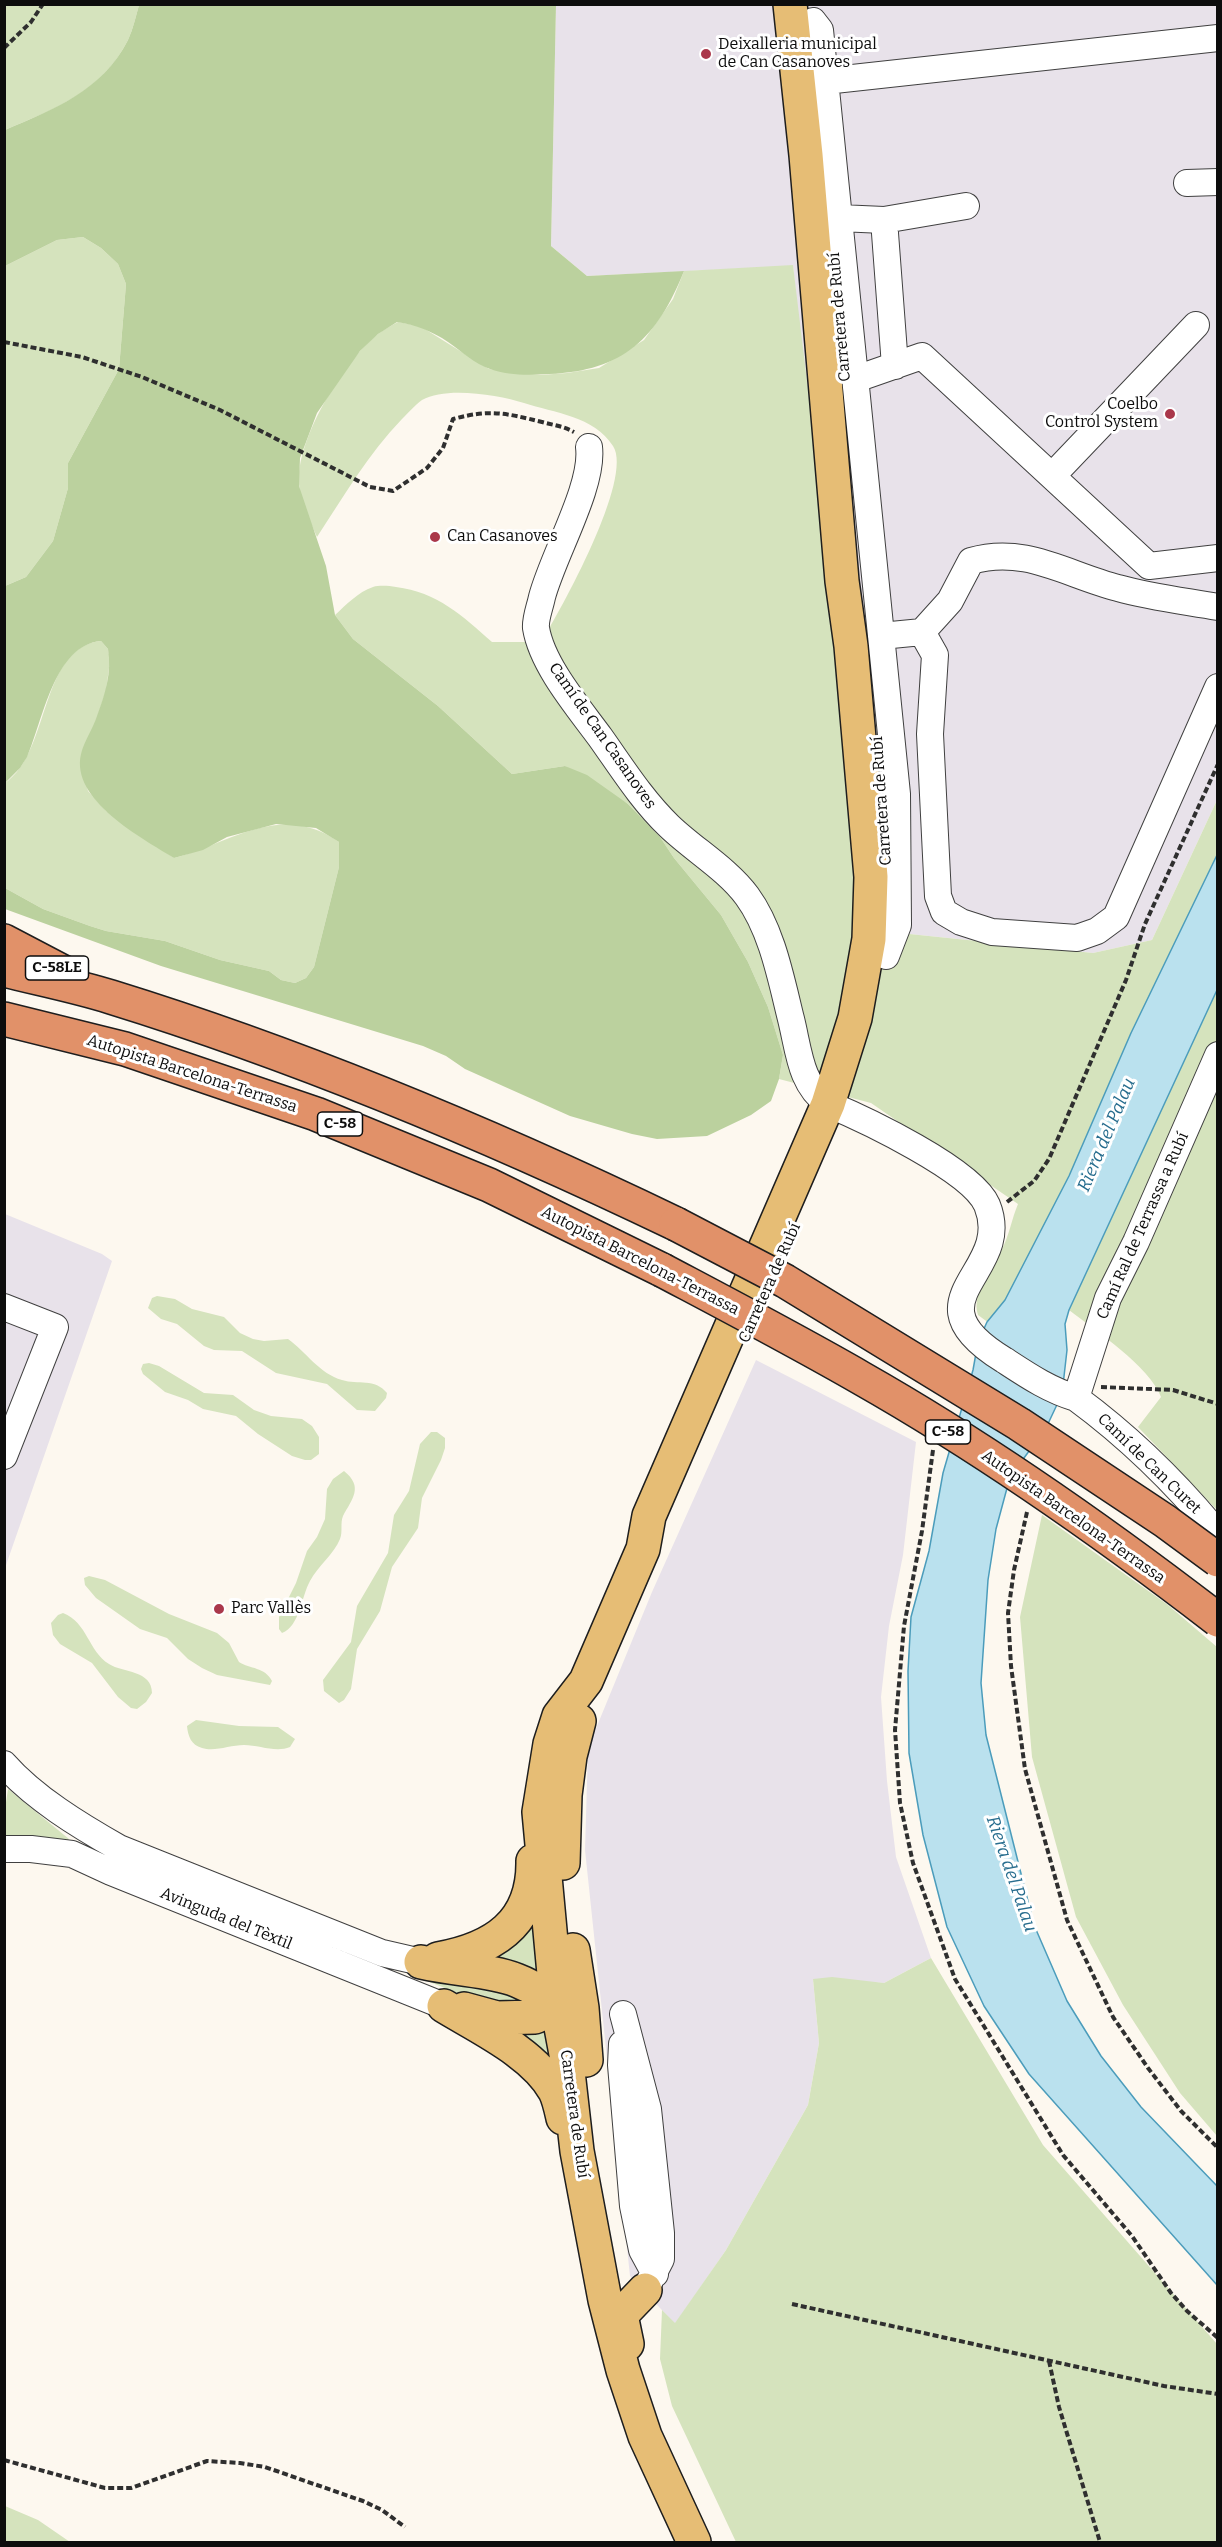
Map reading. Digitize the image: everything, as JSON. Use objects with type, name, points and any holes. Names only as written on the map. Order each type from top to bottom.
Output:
[{"type":"highway","name":"C-58LE","points":[[4,941],[109,996]]},
{"type":"highway","name":"C-58","points":[[4,970],[109,996],[330,1072],[558,1167],[676,1224],[785,1281],[1010,1418],[1165,1521],[1218,1560]]},
{"type":"highway","name":"Autopista Barcelona-Terrassa","points":[[4,1019],[124,1049],[316,1114],[489,1185],[662,1270],[863,1379],[981,1452],[1138,1559],[1218,1620]]},
{"type":"main road","name":"Carretera de Rubí","points":[[643,1549],[663,1524],[836,1108],[852,1063],[856,1041],[855,1018],[869,939],[871,877],[852,657],[836,514],[806,155],[805,10]]},
{"type":"main road","name":"Carretera de Rubí","points":[[715,2542],[658,2419],[590,2103],[582,2008],[571,1936],[563,1858],[563,1832],[570,1756],[586,1681],[643,1549],[649,1516],[775,1226],[795,1198],[836,1108],[864,1060],[886,956],[887,883],[878,738],[857,537],[851,430],[805,10]]},
{"type":"main road","name":"Carretera de Rubí","points":[[586,1681],[559,1716],[550,1744],[539,1812],[557,2006],[566,2054],[577,2151],[593,2239],[631,2292],[623,2370],[645,2436],[695,2542]]},
{"type":"main road","points":[[421,1962],[482,1947],[502,1936],[516,1921],[528,1898],[533,1874],[532,1840],[539,1812]]},
{"type":"main road","points":[[444,2006],[497,2018],[517,2019],[535,2017],[557,2006],[564,1990],[568,1971],[571,1936]]},
{"type":"main road","points":[[421,1962],[513,1977],[528,1984],[557,2006],[572,2025],[578,2063],[590,2103]]},
{"type":"main road","points":[[444,2006],[522,2055],[548,2079],[556,2093],[563,2117],[583,2248],[592,2273],[631,2292]]},
{"type":"street","points":[[805,10],[820,30],[856,379],[901,634],[897,794],[898,925],[886,956]]},
{"type":"street","points":[[825,81],[1218,39]]},
{"type":"street","points":[[1187,183],[1218,182]]},
{"type":"street","points":[[839,218],[884,220],[966,206]]},
{"type":"street","points":[[884,220],[895,366]]},
{"type":"street","points":[[1052,476],[1196,325]]},
{"type":"street","points":[[856,379],[922,356],[1149,566],[1218,558]]},
{"type":"street","name":"Camí de Can Casanoves","points":[[589,447],[586,482],[549,573],[536,624],[538,637],[550,664],[568,692],[647,804],[690,845],[729,877],[746,895],[755,909],[778,971],[807,1082],[818,1097],[836,1108]]},
{"type":"street","points":[[901,634],[950,601],[971,561],[986,556],[1023,556],[1117,588],[1218,607]]},
{"type":"street","points":[[901,634],[934,655],[930,734],[938,896],[944,912],[961,922],[992,932],[1077,938],[1097,931],[1116,917],[1218,687]]},
{"type":"street","name":"Camí Ral de Terrassa a Rubí","points":[[1078,1392],[1108,1298],[1136,1242],[1218,1054]]},
{"type":"street","points":[[836,1108],[949,1167],[978,1192],[990,1214],[991,1234],[986,1254],[962,1295],[960,1310],[963,1323],[973,1337],[987,1350],[1048,1387],[1078,1392]]},
{"type":"street","points":[[4,1307],[55,1327],[4,1456]]},
{"type":"street","name":"Camí de Can Curet","points":[[1078,1392],[1179,1490],[1218,1534]]},
{"type":"street","name":"Avinguda del Tèxtil","points":[[4,1764],[50,1804],[84,1828],[119,1848],[382,1953],[421,1962]]},
{"type":"street","name":"Avinguda del Tèxtil","points":[[4,1849],[31,1849],[72,1854],[444,2006]]},
{"type":"street","points":[[623,2014],[648,2109],[661,2233],[661,2259],[631,2292],[642,2250],[633,2206],[621,2065],[623,2014]]},
{"type":"path","points":[[4,48],[31,22],[44,4]]},
{"type":"path","points":[[4,342],[82,357],[142,376],[220,410],[370,487],[381,490],[393,491],[427,468],[443,447],[453,419],[469,415],[504,412],[561,426],[581,437],[589,447]]},
{"type":"path","points":[[990,1214],[1034,1181],[1049,1159],[1126,980],[1145,924],[1218,764]]},
{"type":"path","points":[[1078,1392],[1173,1390],[1218,1404]]},
{"type":"path","points":[[936,1438],[930,1461],[922,1531],[904,1626],[895,1730],[900,1803],[913,1863],[955,1979],[1063,2155],[1132,2236],[1171,2293],[1187,2311],[1218,2338]]},
{"type":"path","points":[[1032,1502],[1027,1512],[1014,1570],[1010,1602],[1011,1666],[1025,1769],[1055,1880],[1067,1920],[1113,2017],[1181,2111],[1218,2148]]},
{"type":"path","points":[[792,2304],[1164,2386],[1218,2394]]},
{"type":"path","points":[[1049,2361],[1059,2407],[1100,2542]]},
{"type":"path","points":[[4,2460],[105,2488],[120,2489],[131,2488],[207,2461],[265,2467],[372,2505],[405,2527]]},
{"type":"shaded area","points":[[556,5],[1217,5],[1217,800],[1152,940],[1093,953],[861,929],[793,266],[587,276],[551,246]]},
{"type":"shaded area","points":[[5,1214],[102,1254],[112,1261],[5,1568]]},
{"type":"shaded area","points":[[756,1360],[916,1442],[903,1555],[889,1626],[881,1697],[887,1781],[896,1857],[931,1958],[884,1983],[813,1979],[819,2043],[808,2105],[726,2250],[675,2324],[630,2276],[585,1850],[588,1748],[652,1592]]},
{"type":"green space","points":[[5,5],[139,5],[128,40],[105,73],[75,97],[5,130]]},
{"type":"green space","points":[[139,5],[556,5],[551,246],[587,276],[684,271],[674,295],[649,332],[618,358],[598,366],[549,374],[512,374],[484,367],[430,332],[397,322],[378,334],[360,351],[317,413],[300,458],[299,486],[326,566],[335,615],[353,639],[438,706],[512,774],[565,766],[587,775],[628,804],[660,837],[674,858],[721,915],[748,962],[768,1007],[783,1055],[779,1079],[771,1101],[751,1115],[707,1136],[657,1139],[632,1134],[570,1116],[465,1069],[446,1056],[423,1046],[161,966],[5,909],[5,888],[43,909],[90,926],[165,941],[220,960],[269,971],[281,980],[295,983],[306,978],[314,967],[339,867],[339,842],[316,828],[276,824],[227,837],[203,850],[174,858],[111,816],[86,787],[81,771],[82,749],[100,708],[108,675],[108,649],[101,641],[85,646],[72,656],[61,670],[52,687],[27,757],[5,783],[5,586],[26,577],[53,541],[68,488],[68,463],[119,369],[126,284],[118,264],[101,248],[83,237],[57,240],[5,266],[5,130],[59,106],[105,73],[128,40]]},
{"type":"green space","points":[[83,237],[101,248],[118,264],[126,284],[119,369],[68,463],[68,488],[53,541],[26,577],[5,586],[5,266],[57,240]]},
{"type":"green space","points":[[793,265],[838,638],[861,929],[1093,953],[1152,940],[1217,800],[1217,855],[1131,1033],[1069,1176],[993,1326],[978,1315],[977,1298],[1004,1244],[1018,1204],[871,1103],[779,1079],[783,1055],[768,1007],[748,962],[721,915],[674,858],[660,837],[628,804],[565,766],[512,774],[438,706],[353,639],[335,615],[368,589],[379,586],[393,587],[411,590],[437,600],[460,614],[492,642],[541,642],[578,574],[605,514],[617,462],[613,446],[605,436],[573,417],[513,400],[473,393],[445,393],[422,400],[390,432],[357,476],[317,537],[300,492],[300,467],[305,446],[324,403],[351,362],[365,346],[380,332],[398,322],[420,326],[489,369],[540,375],[567,373],[599,368],[644,340],[673,299],[684,271]]},
{"type":"green space","points":[[101,641],[108,649],[110,660],[106,691],[93,730],[81,755],[88,791],[106,811],[174,858],[256,829],[276,825],[296,825],[317,830],[339,842],[339,867],[314,967],[306,978],[295,983],[281,980],[269,971],[220,960],[165,941],[106,931],[43,909],[5,888],[5,783],[20,768],[31,749],[56,680],[66,661],[81,648]]},
{"type":"green space","points":[[1217,990],[1217,1510],[1138,1427],[1161,1397],[1155,1385],[1121,1350],[1069,1310]]},
{"type":"green space","points":[[157,1296],[175,1299],[192,1309],[224,1317],[240,1333],[253,1339],[264,1341],[288,1339],[327,1373],[342,1380],[377,1385],[387,1393],[386,1398],[375,1411],[357,1410],[327,1384],[276,1373],[242,1351],[214,1350],[204,1346],[177,1324],[161,1319],[148,1308],[152,1298]]},
{"type":"green space","points":[[143,1364],[159,1366],[204,1393],[233,1395],[254,1410],[271,1416],[302,1419],[312,1426],[319,1437],[319,1454],[311,1460],[292,1456],[258,1434],[236,1416],[203,1409],[188,1400],[165,1392],[143,1374],[141,1369]]},
{"type":"green space","points":[[431,1432],[437,1432],[445,1438],[445,1448],[422,1498],[418,1528],[392,1567],[380,1611],[357,1649],[351,1689],[344,1700],[339,1703],[324,1691],[323,1680],[351,1642],[357,1606],[388,1553],[394,1515],[409,1491],[420,1444]]},
{"type":"green space","points":[[344,1471],[354,1482],[355,1488],[353,1499],[342,1519],[340,1539],[310,1581],[293,1624],[282,1633],[279,1629],[279,1617],[296,1583],[307,1551],[317,1537],[325,1519],[327,1489],[333,1479]]},
{"type":"green space","points":[[1042,1515],[1168,1605],[1217,1647],[1217,2136],[1180,2093],[1123,2005],[1076,1917],[1032,1757],[1020,1617]]},
{"type":"green space","points":[[89,1576],[105,1580],[169,1614],[217,1633],[229,1643],[239,1662],[269,1676],[272,1681],[270,1685],[217,1675],[202,1668],[188,1659],[167,1638],[140,1629],[96,1598],[85,1585],[84,1578]]},
{"type":"green space","points":[[63,1613],[78,1623],[96,1652],[109,1664],[136,1673],[147,1680],[152,1693],[146,1702],[137,1709],[131,1708],[118,1697],[92,1663],[60,1644],[53,1635],[51,1623]]},
{"type":"green space","points":[[196,1720],[239,1726],[278,1727],[295,1739],[290,1747],[285,1749],[244,1745],[207,1749],[195,1745],[189,1737],[187,1726]]},
{"type":"green space","points":[[8,1789],[69,1839],[67,1842],[47,1837],[5,1836]]},
{"type":"green space","points":[[538,1909],[549,1977],[506,1963],[488,1954]]},
{"type":"green space","points":[[931,1958],[1043,2145],[1217,2344],[1217,2542],[736,2542],[672,2406],[660,2359],[662,2310],[675,2323],[726,2250],[808,2105],[819,2043],[813,1979],[832,1977],[884,1983]]},
{"type":"green space","points":[[428,1977],[511,1986],[526,2006],[473,1999],[427,1981]]},
{"type":"green space","points":[[544,2027],[560,2074],[512,2030]]},
{"type":"green space","points":[[5,2506],[38,2520],[70,2542],[5,2542]]},
{"type":"water","name":"Riera del Palau","points":[[1217,855],[1217,990],[1069,1310],[1065,1324],[1067,1350],[1062,1394],[1046,1428],[1010,1477],[996,1529],[988,1580],[981,1683],[986,1735],[1034,1925],[1067,2001],[1101,2056],[1141,2107],[1217,2186],[1217,2285],[1029,2074],[984,2006],[947,1927],[923,1835],[909,1753],[908,1671],[911,1617],[929,1551],[943,1473],[973,1370],[978,1342],[987,1322],[1005,1300],[1069,1176],[1131,1033]]},
{"type":"place","name":"Deixalleria municipal de Can Casanoves","points":[[706,54]]},
{"type":"place","name":"Coelbo Control System","points":[[1170,414]]},
{"type":"place","name":"Can Casanoves","points":[[435,537]]},
{"type":"place","name":"Parc Vallès","points":[[219,1609]]}]
